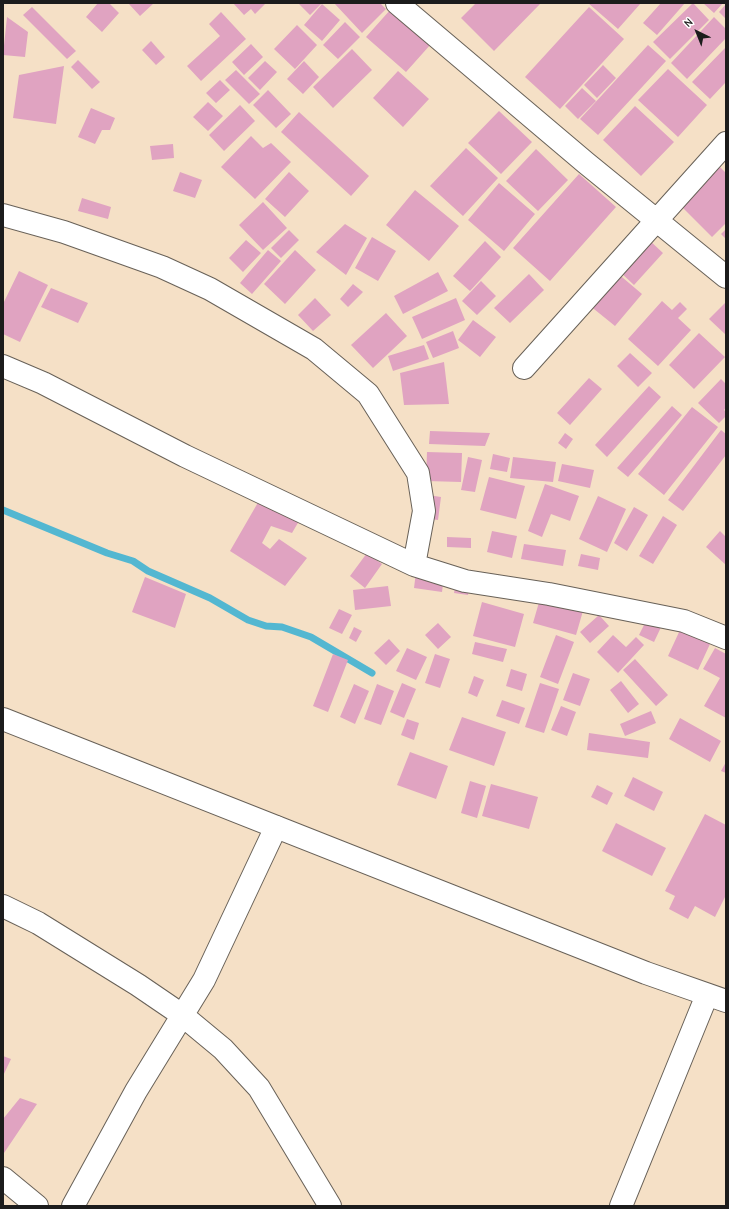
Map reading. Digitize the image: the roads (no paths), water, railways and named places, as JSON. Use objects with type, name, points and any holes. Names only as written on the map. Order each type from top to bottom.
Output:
[{"type":"street","points":[[397,3],[586,163],[726,278]]},
{"type":"street","points":[[524,368],[726,143]]},
{"type":"street","points":[[3,215],[64,232],[162,266],[210,289],[314,349],[368,394],[418,473],[424,511],[414,564]]},
{"type":"street","points":[[3,366],[43,383],[185,456],[414,564],[465,581],[549,594],[684,621],[726,638]]},
{"type":"street","points":[[3,720],[646,973],[717,998],[621,1206]]},
{"type":"street","points":[[73,1206],[136,1091],[204,980],[276,827]]},
{"type":"street","points":[[3,906],[38,923],[138,985],[182,1015],[223,1048],[259,1088],[330,1206]]},
{"type":"street","points":[[3,1178],[37,1206]]},
{"type":"waterway","points":[[3,510],[107,553],[133,561],[148,571],[210,598],[248,620],[266,626],[282,627],[311,637],[372,673]]}]
